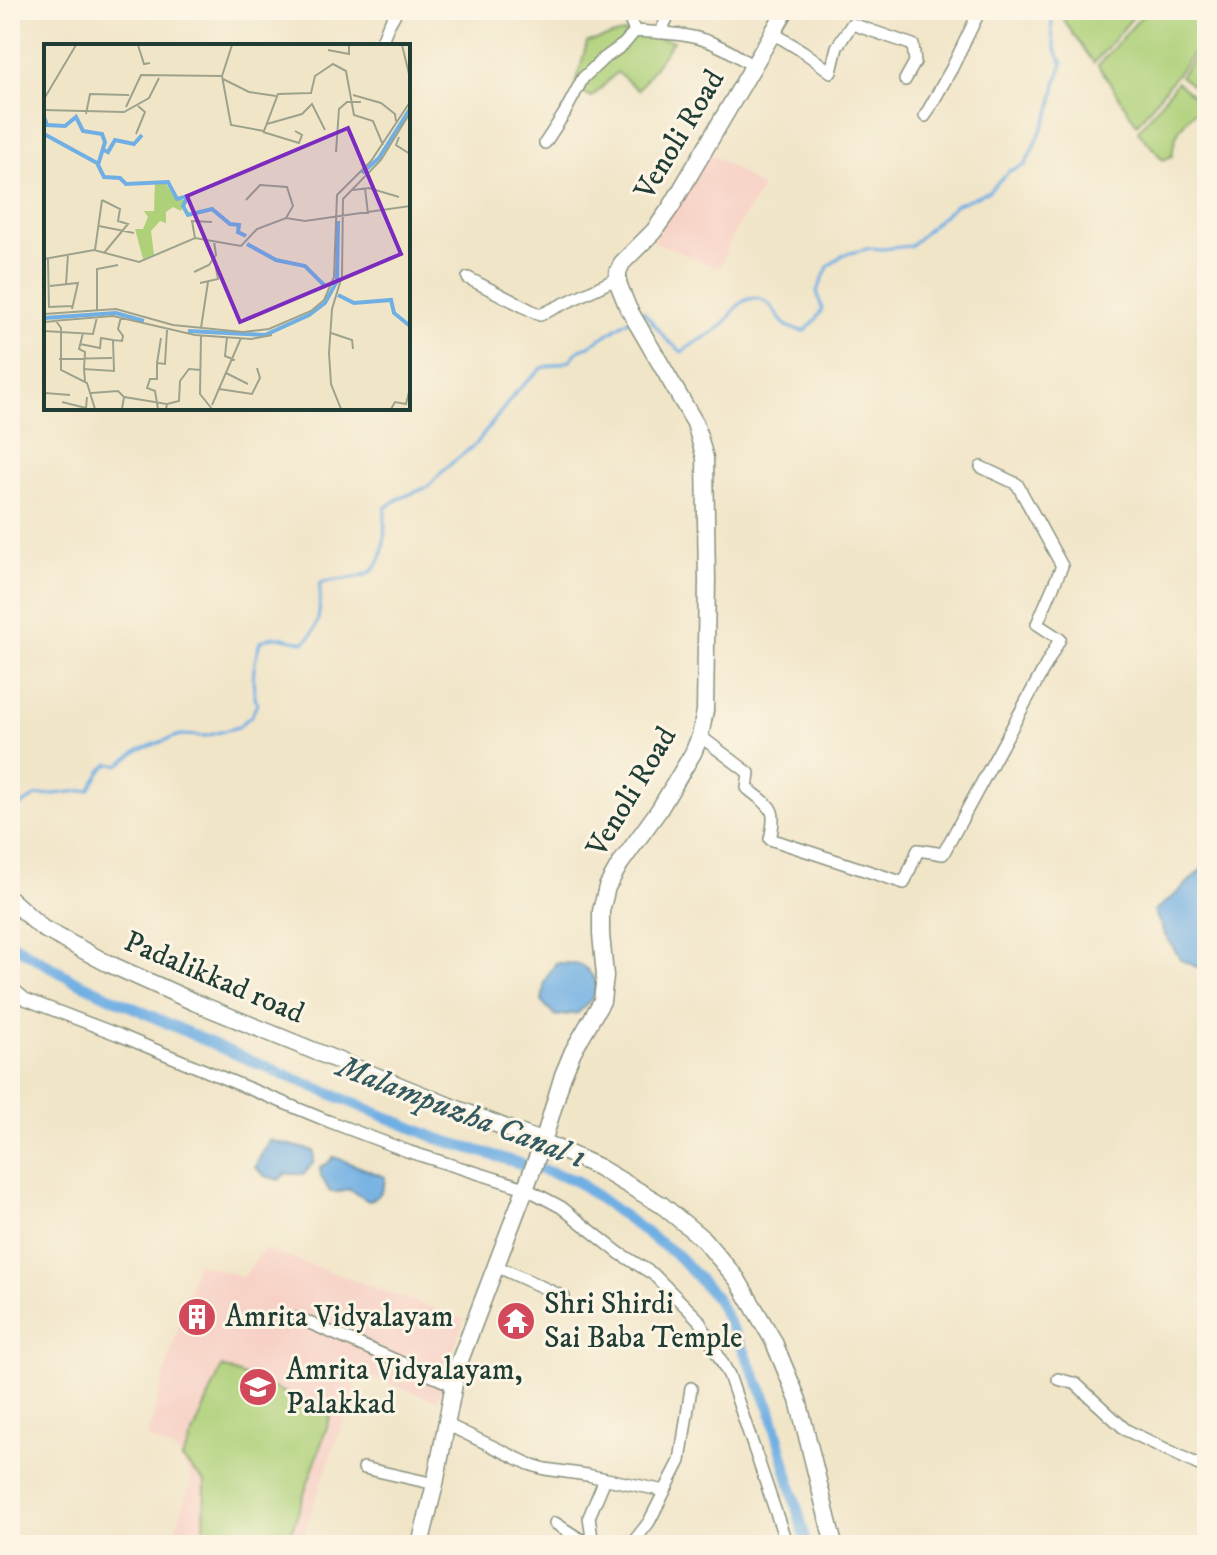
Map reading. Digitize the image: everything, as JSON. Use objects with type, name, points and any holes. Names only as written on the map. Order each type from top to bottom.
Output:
[{"type":"street","points":[[381,44],[397,10]]},
{"type":"street","points":[[504,10],[520,13],[568,10]]},
{"type":"street","points":[[625,10],[635,31]]},
{"type":"street","points":[[660,33],[671,10]]},
{"type":"street","name":"Venoli Road","points":[[420,1545],[457,1368],[542,1145],[563,1075],[602,1001],[605,976],[601,911],[607,887],[693,753],[705,711],[705,458],[695,423],[628,308],[618,272],[622,263],[654,231],[671,207],[786,10]]},
{"type":"street","points":[[925,116],[980,10]]},
{"type":"street","points":[[773,33],[831,72],[837,47],[852,24],[913,45],[915,62],[905,80]]},
{"type":"street","points":[[635,31],[698,38],[720,46],[754,67]]},
{"type":"street","points":[[545,143],[583,78],[635,31]]},
{"type":"street","points":[[468,278],[540,315],[618,278]]},
{"type":"street","points":[[700,736],[749,773],[747,788],[771,809],[775,820],[770,839],[904,883],[918,850],[943,854],[1060,639],[1037,624],[1062,566],[1017,484],[981,467]]},
{"type":"street","name":"Padalikkad road","points":[[10,899],[42,928],[105,962],[194,1002],[598,1167],[662,1205],[703,1239],[737,1279],[773,1340],[798,1400],[834,1545]]},
{"type":"street","points":[[10,986],[25,999],[328,1121],[410,1152],[525,1187],[561,1207],[619,1253],[653,1274],[698,1319],[729,1375],[787,1545]]},
{"type":"street","points":[[496,1266],[564,1297]]},
{"type":"street","points":[[298,1318],[453,1385]]},
{"type":"street","points":[[1058,1379],[1076,1384],[1126,1430],[1207,1469]]},
{"type":"street","points":[[631,1545],[649,1522],[680,1461],[691,1388]]},
{"type":"street","points":[[446,1424],[545,1469],[665,1491]]},
{"type":"street","points":[[364,1468],[435,1484]]},
{"type":"street","points":[[591,1545],[589,1517],[605,1479]]},
{"type":"street","points":[[555,1523],[591,1545]]},
{"type":"shaded area","points":[[707,152],[762,189],[734,232],[719,269],[653,241]]},
{"type":"shaded area","name":"Amrita Vidyalayam, Palakkad","points":[[265,1249],[464,1319],[437,1401],[360,1373],[300,1545],[181,1545],[173,1537],[191,1480],[178,1453],[147,1438],[196,1263],[243,1277]]},
{"type":"green space","points":[[1066,10],[1139,10],[1094,63],[1064,21]]},
{"type":"green space","points":[[1147,10],[1194,10],[1207,24],[1207,36],[1137,124],[1098,65]]},
{"type":"green space","points":[[627,32],[673,41],[638,90],[617,72],[592,97],[575,89],[587,42]]},
{"type":"green space","points":[[1207,41],[1207,97],[1180,76]]},
{"type":"green space","points":[[1177,82],[1202,104],[1178,132],[1172,156],[1163,160],[1138,131]]},
{"type":"green space","points":[[222,1367],[332,1412],[287,1545],[204,1545],[205,1482],[182,1459]]},
{"type":"water","points":[[1207,864],[1207,959],[1197,967],[1181,960],[1154,911]]},
{"type":"water","points":[[556,963],[581,965],[597,984],[592,998],[578,1013],[556,1016],[542,1002],[545,980]]},
{"type":"water","points":[[269,1140],[314,1151],[314,1162],[304,1174],[285,1174],[279,1180],[265,1176],[255,1167]]},
{"type":"water","points":[[334,1157],[385,1177],[381,1192],[369,1201],[348,1189],[330,1192],[321,1176],[320,1167]]},
{"type":"waterway","points":[[639,314],[643,311],[667,340],[682,352],[718,329],[741,303],[750,299],[766,301],[787,326],[805,331],[822,309],[817,291],[828,267],[842,255],[871,248],[910,246],[955,205],[989,191],[1009,171],[1025,165],[1051,110],[1063,63],[1053,37],[1055,10]]},
{"type":"waterway","points":[[10,812],[36,796],[89,790],[109,764],[119,765],[139,750],[180,735],[206,736],[238,727],[252,715],[257,704],[254,673],[260,642],[278,637],[305,642],[317,622],[320,583],[359,577],[372,571],[384,546],[385,508],[428,487],[477,443],[516,392],[542,368],[569,361],[580,349],[629,320]]},
{"type":"waterway","name":"Malampuzha Canal 1","points":[[10,943],[73,980],[226,1050],[439,1139],[575,1180],[679,1257],[716,1298],[770,1408],[807,1545]]},
{"type":"place","name":"Amrita Vidyalayam","points":[[197,1317]]},
{"type":"place","name":"Shri Shirdi Sai Baba Temple","points":[[516,1321]]},
{"type":"place","name":"Amrita Vidyalayam, Palakkad","points":[[258,1387]]}]
